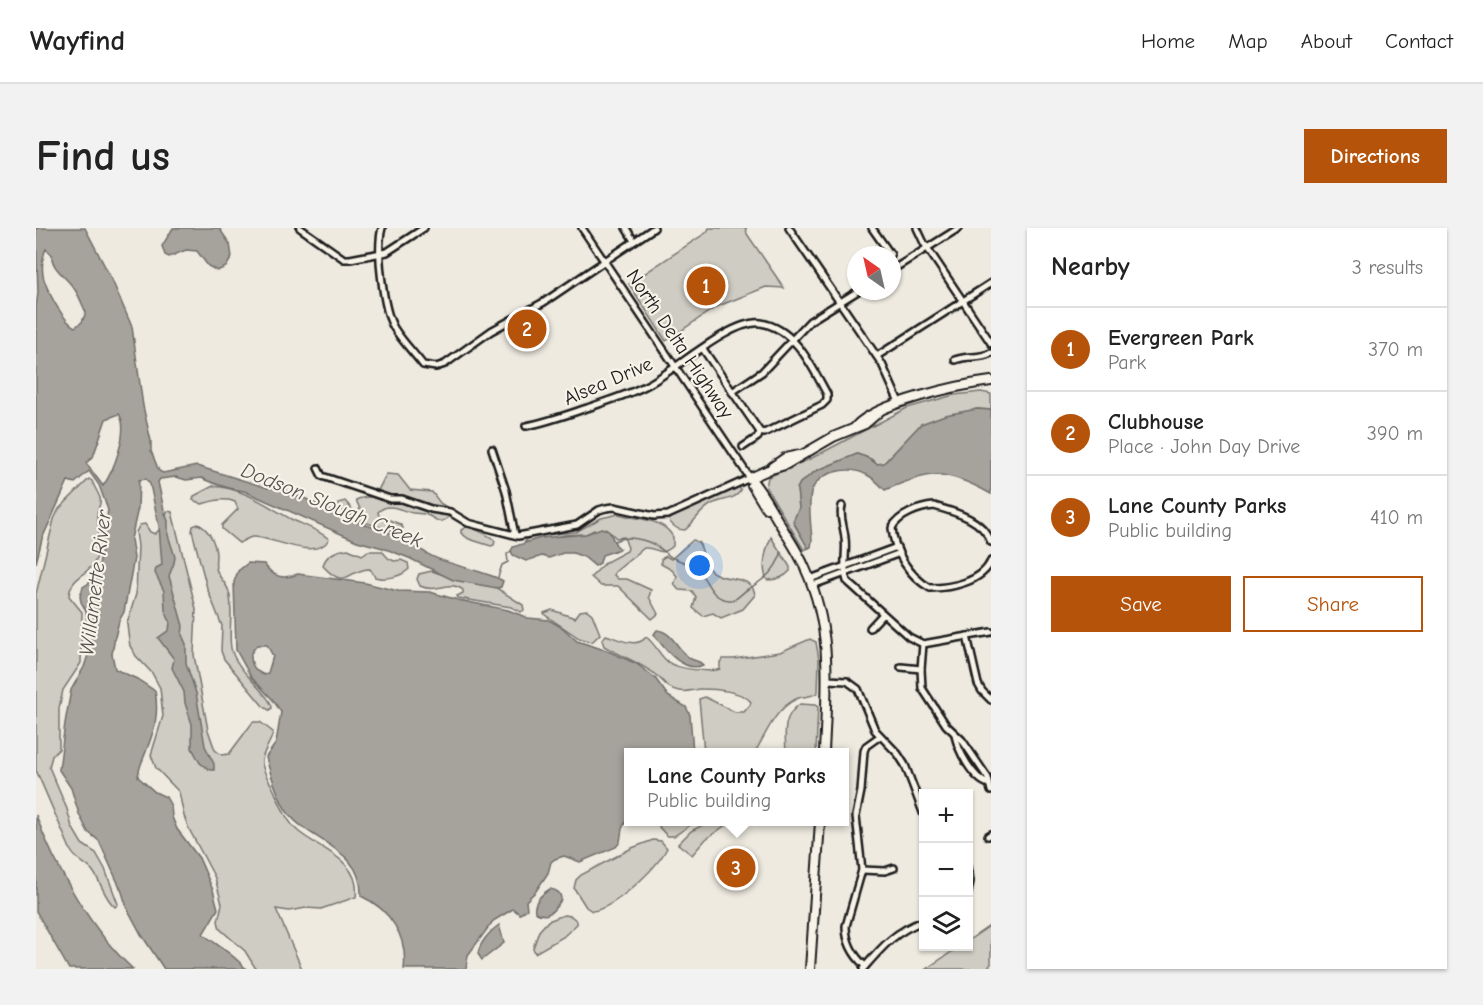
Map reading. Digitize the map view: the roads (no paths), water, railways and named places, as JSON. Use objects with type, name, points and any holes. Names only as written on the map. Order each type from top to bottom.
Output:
[{"type":"street","points":[[300,228],[344,259],[380,255],[424,228]]},
{"type":"street","points":[[382,228],[380,255],[387,313],[394,328],[423,365],[436,367],[445,364],[491,332],[536,307],[654,228]]},
{"type":"street","points":[[408,228],[413,235]]},
{"type":"street","name":"North Delta Highway","points":[[582,228],[750,478],[764,495],[800,557],[811,582],[823,622],[828,680],[824,748]]},
{"type":"street","points":[[626,228],[634,241]]},
{"type":"street","points":[[789,228],[877,356],[899,402]]},
{"type":"street","points":[[872,228],[885,246]]},
{"type":"street","points":[[917,228],[928,249],[991,343]]},
{"type":"street","points":[[901,265],[959,228]]},
{"type":"street","points":[[877,356],[991,283]]},
{"type":"street","points":[[732,392],[762,372],[810,321],[847,298]]},
{"type":"street","name":"Alsea Drive","points":[[526,426],[555,420],[632,392],[657,380],[732,329],[753,323],[772,326],[792,340]]},
{"type":"street","points":[[760,432],[764,433],[822,405],[827,400],[827,394],[805,354],[792,340]]},
{"type":"street","points":[[703,349],[760,432]]},
{"type":"street","points":[[955,360],[965,356],[980,357],[991,353]]},
{"type":"street","points":[[318,468],[322,476],[390,499],[402,499],[431,509],[450,512],[475,525],[515,535],[577,525],[599,510],[614,507],[654,516],[668,515],[768,470],[785,458],[800,455],[855,427],[868,416],[899,402],[991,381]]},
{"type":"street","points":[[980,384],[984,387],[991,386]]},
{"type":"street","points":[[743,447],[758,437],[760,432]]},
{"type":"street","points":[[492,449],[507,494],[515,535]]},
{"type":"street","points":[[842,506],[840,513],[846,541],[845,574],[850,585],[912,639],[923,644],[991,632]]},
{"type":"street","points":[[991,542],[986,531],[976,522],[931,506],[903,516],[894,523],[892,531],[908,570],[926,586],[932,588],[975,579],[985,572],[991,561]]},
{"type":"street","points":[[811,582],[846,567],[899,550]]},
{"type":"street","points":[[811,582],[845,574],[899,550]]},
{"type":"street","points":[[870,628],[883,614]]},
{"type":"street","points":[[967,636],[978,684],[991,700]]},
{"type":"street","points":[[923,644],[922,688],[946,725],[955,733],[988,778],[991,791]]},
{"type":"street","points":[[901,667],[921,669]]},
{"type":"street","points":[[828,680],[847,681],[855,685],[880,736],[903,762],[919,802]]},
{"type":"street","points":[[880,736],[864,751],[861,791],[856,816],[862,870],[847,919],[846,930],[851,949],[864,968],[893,936],[919,923]]},
{"type":"street","points":[[810,969],[820,826]]},
{"type":"street","points":[[862,870],[885,872],[894,868]]},
{"type":"water","name":"Willamette River","points":[[36,228],[85,228],[112,280],[132,327],[151,451],[159,471],[163,473],[197,466],[268,488],[281,483],[286,488],[287,494],[302,497],[341,516],[383,531],[398,535],[406,533],[409,536],[408,542],[414,540],[419,548],[440,560],[494,576],[503,581],[501,587],[497,588],[453,580],[409,558],[357,541],[244,491],[202,478],[160,479],[158,482],[168,521],[168,535],[175,557],[169,576],[183,626],[186,663],[196,693],[205,746],[214,764],[214,770],[210,770],[200,763],[192,748],[192,724],[184,692],[172,668],[174,659],[158,638],[169,630],[170,622],[165,610],[164,591],[155,573],[156,568],[162,565],[159,526],[150,484],[146,479],[139,480],[138,508],[131,539],[134,558],[124,612],[119,621],[112,654],[115,669],[137,679],[155,691],[157,706],[154,727],[138,777],[155,792],[166,797],[171,806],[172,817],[177,829],[199,858],[213,890],[218,909],[203,934],[231,954],[246,969],[164,969],[127,908],[99,841],[88,832],[79,814],[71,788],[59,770],[71,690],[88,655],[86,611],[80,596],[83,587],[89,583],[99,565],[108,510],[99,485],[89,471],[75,483],[68,481],[42,539],[36,563],[36,307],[38,293]],"holes":[[[46,249],[52,255],[57,269],[77,293],[86,312],[82,322],[75,327],[62,314],[45,282],[42,265]],[[119,414],[123,430],[119,451],[103,486],[86,463],[93,457],[106,419]]]},
{"type":"water","points":[[173,228],[219,228],[230,244],[232,257],[226,267],[217,271],[208,266],[197,251],[186,250],[169,257],[165,255],[162,246]]},
{"type":"water","points":[[977,409],[991,410],[991,494],[947,476],[920,477],[885,490],[872,478],[860,472],[843,470],[834,472],[820,480],[811,493],[812,540],[811,547],[808,548],[793,521],[799,508],[797,489],[800,483],[816,471],[857,454],[877,464],[884,463],[921,424],[945,415]]},
{"type":"water","points":[[601,528],[609,532],[620,549],[602,555],[600,563],[595,566],[584,557],[573,553],[563,553],[549,558],[542,556],[526,561],[513,555],[511,551],[513,547],[540,538],[586,534]]},
{"type":"water","points":[[248,563],[264,564],[271,572],[283,577],[298,574],[365,583],[398,591],[430,592],[508,610],[528,618],[549,620],[563,628],[577,641],[637,664],[655,678],[668,696],[686,707],[690,715],[693,748],[624,748],[624,825],[620,842],[616,847],[580,862],[564,856],[551,862],[548,873],[526,901],[527,909],[520,914],[513,909],[493,921],[468,955],[466,969],[404,969],[400,935],[381,908],[361,896],[359,880],[354,867],[334,848],[298,823],[288,813],[278,794],[266,757],[276,743],[281,712],[251,677],[236,650],[234,582],[238,571]],"holes":[[[257,645],[267,645],[273,656],[268,673],[265,675],[258,672],[251,661],[251,653]]]},
{"type":"water","points":[[657,630],[668,634],[687,656],[703,665],[689,666],[677,659],[656,637],[654,634]]},
{"type":"water","points":[[36,815],[53,856],[76,898],[104,937],[133,969],[69,969],[36,911]]},
{"type":"water","points":[[550,889],[558,892],[561,900],[547,914],[535,912],[537,902]]},
{"type":"water","points":[[499,925],[504,943],[482,960],[478,954],[480,946]]},
{"type":"waterway","name":"Dodson Slough Creek","points":[[614,541],[630,538],[653,544],[671,557],[694,568],[717,596],[729,600],[737,598],[764,578],[776,565],[781,554]]},
{"type":"waterway","name":"Dodson Slough Creek","points":[[498,577],[502,565],[508,562],[507,554],[511,551]]},
{"type":"place","name":"Evergreen Park","points":[[706,286]]},
{"type":"place","name":"Clubhouse","points":[[527,329]]},
{"type":"place","name":"Lane County Parks","points":[[736,868]]}]
